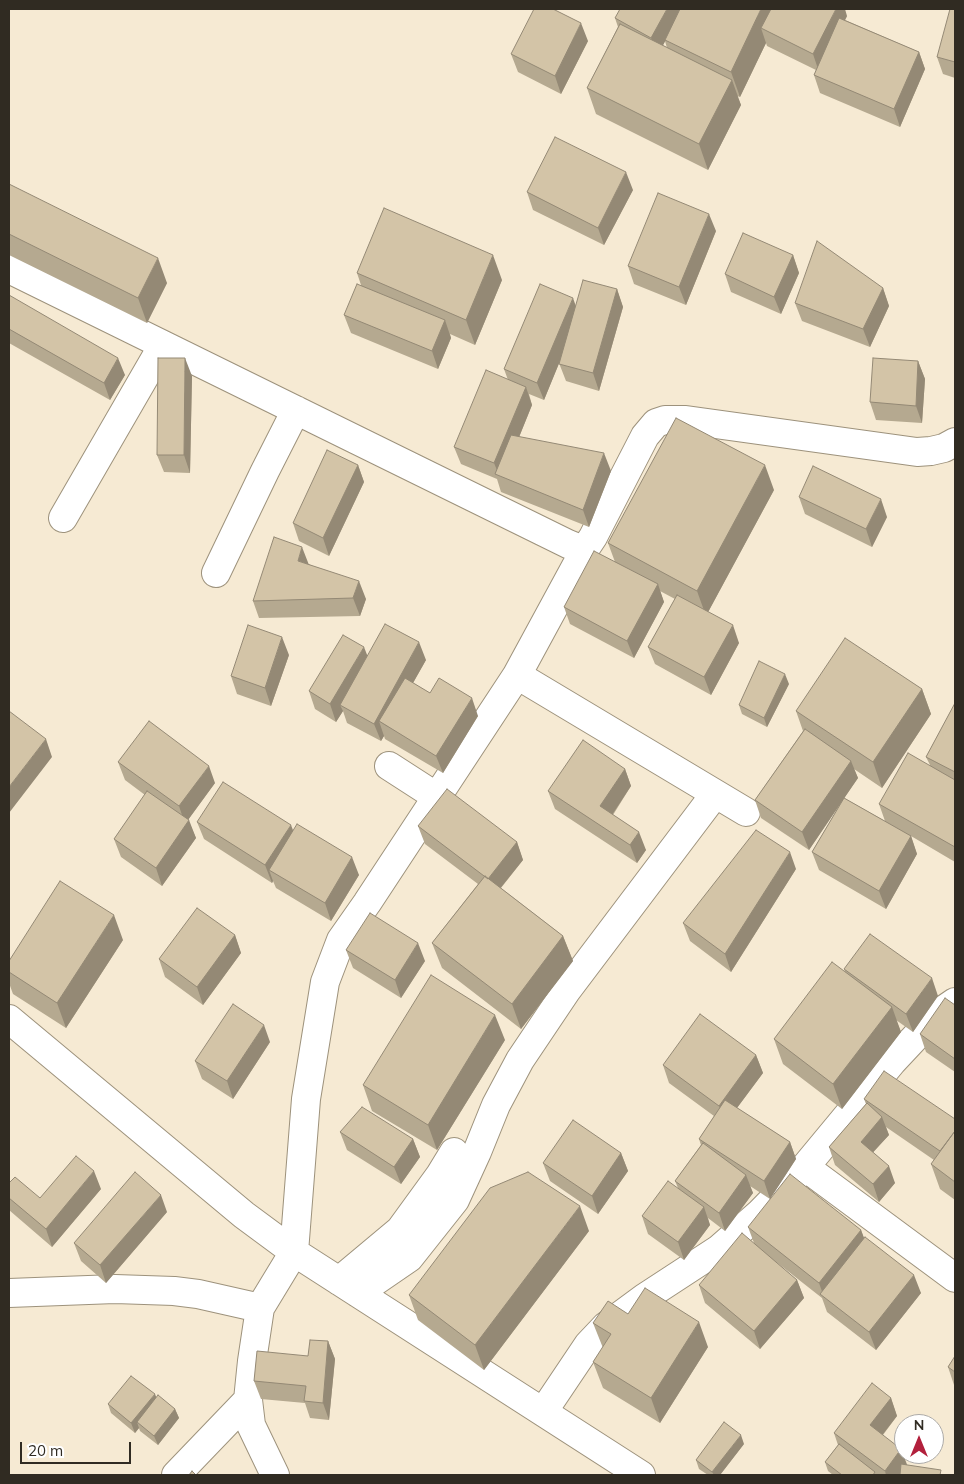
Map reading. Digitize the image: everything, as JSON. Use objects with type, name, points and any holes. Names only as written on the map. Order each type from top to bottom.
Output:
[{"type":"street","points":[[9,269],[568,544],[578,548],[587,546]]},
{"type":"street","points":[[63,518],[163,345]]},
{"type":"street","points":[[216,573],[296,410]]},
{"type":"street","points":[[276,1475],[251,1424],[248,1400],[260,1308],[294,1252],[306,1099],[324,982],[341,940],[517,675],[593,537],[645,436],[656,423],[665,420],[686,420],[916,452],[938,449],[955,442]]},
{"type":"street","points":[[517,675],[746,812]]},
{"type":"street","points":[[389,766],[437,797]]},
{"type":"street","points":[[349,1287],[409,1258],[455,1200],[478,1152],[496,1105],[520,1060],[567,990],[715,794]]},
{"type":"street","points":[[543,1412],[588,1345],[606,1326],[719,1248],[760,1213],[805,1167],[892,1062],[936,1015],[955,1002]]},
{"type":"street","points":[[9,1019],[244,1215],[294,1252],[641,1475]]},
{"type":"street","points":[[349,1287],[400,1230],[440,1175],[454,1152]]},
{"type":"street","points":[[805,1167],[955,1278]]},
{"type":"street","points":[[9,1293],[115,1289],[166,1290],[198,1294],[260,1308]]},
{"type":"street","points":[[176,1475],[248,1400]]},
{"type":"building","points":[[534,9],[553,9],[581,23],[555,76],[511,54]]},
{"type":"building","points":[[620,9],[667,9],[651,38],[615,18]]},
{"type":"building","points":[[680,9],[761,9],[731,72],[665,40]]},
{"type":"building","points":[[771,9],[836,9],[813,54],[761,28]]},
{"type":"building","points":[[950,9],[955,9],[955,62],[937,57]]},
{"type":"building","points":[[839,18],[919,52],[894,109],[814,75]]},
{"type":"building","points":[[620,24],[732,80],[699,144],[587,88]]},
{"type":"building","points":[[555,137],[626,172],[598,228],[527,192]]},
{"type":"building","points":[[9,184],[158,258],[138,298],[9,234]]},
{"type":"building","points":[[658,193],[709,214],[679,287],[628,266]]},
{"type":"building","points":[[384,208],[493,255],[466,320],[357,273]]},
{"type":"building","points":[[743,233],[793,255],[774,297],[725,274]]},
{"type":"building","points":[[817,241],[883,288],[863,329],[795,303]]},
{"type":"building","points":[[583,280],[617,289],[593,373],[559,364]]},
{"type":"building","points":[[357,284],[445,320],[432,351],[344,315]]},
{"type":"building","points":[[540,284],[573,298],[537,383],[504,369]]},
{"type":"building","points":[[9,295],[118,358],[104,383],[9,329]]},
{"type":"building","points":[[158,358],[185,358],[184,455],[157,455]]},
{"type":"building","points":[[873,358],[918,361],[916,406],[870,402]]},
{"type":"building","points":[[486,370],[526,387],[494,463],[454,447]]},
{"type":"building","points":[[676,418],[765,465],[697,591],[608,543]]},
{"type":"building","points":[[511,435],[604,453],[583,510],[495,474]]},
{"type":"building","points":[[327,450],[358,465],[323,538],[293,523]]},
{"type":"building","points":[[813,466],[881,499],[866,529],[799,497]]},
{"type":"building","points":[[274,537],[302,547],[298,561],[359,581],[353,598],[253,601]]},
{"type":"building","points":[[594,551],[658,584],[627,641],[564,607]]},
{"type":"building","points":[[677,595],[733,625],[704,677],[648,647]]},
{"type":"building","points":[[385,624],[419,642],[374,724],[340,705]]},
{"type":"building","points":[[248,625],[282,637],[265,688],[231,676]]},
{"type":"building","points":[[343,635],[364,647],[330,704],[309,691]]},
{"type":"building","points":[[845,638],[922,689],[873,762],[796,711]]},
{"type":"building","points":[[759,661],[785,674],[764,718],[739,705]]},
{"type":"building","points":[[405,678],[430,693],[439,678],[472,698],[436,756],[379,721]]},
{"type":"building","points":[[955,703],[955,772],[926,757]]},
{"type":"building","points":[[9,711],[46,739],[9,787]]},
{"type":"building","points":[[149,721],[209,766],[179,806],[118,762]]},
{"type":"building","points":[[805,729],[851,761],[802,832],[755,800]]},
{"type":"building","points":[[583,740],[625,769],[600,806],[639,832],[630,845],[548,791]]},
{"type":"building","points":[[908,753],[955,780],[955,847],[879,804]]},
{"type":"building","points":[[223,782],[291,825],[265,865],[197,822]]},
{"type":"building","points":[[447,789],[517,842],[488,879],[418,826]]},
{"type":"building","points":[[147,791],[189,820],[156,868],[114,839]]},
{"type":"building","points":[[844,798],[911,836],[879,891],[812,852]]},
{"type":"building","points":[[297,824],[352,857],[325,903],[269,870]]},
{"type":"building","points":[[756,830],[790,852],[725,954],[683,923]]},
{"type":"building","points":[[485,876],[563,936],[512,1004],[432,943]]},
{"type":"building","points":[[60,881],[114,915],[57,1003],[9,972],[9,961]]},
{"type":"building","points":[[197,908],[235,935],[197,987],[159,959]]},
{"type":"building","points":[[370,913],[418,943],[395,980],[346,950]]},
{"type":"building","points":[[870,934],[932,978],[906,1014],[844,969]]},
{"type":"building","points":[[832,962],[892,1007],[833,1084],[774,1039]]},
{"type":"building","points":[[431,975],[495,1015],[428,1125],[363,1085]]},
{"type":"building","points":[[945,998],[955,1005],[955,1059],[920,1034]]},
{"type":"building","points":[[233,1004],[264,1025],[227,1081],[195,1061]]},
{"type":"building","points":[[700,1014],[756,1055],[719,1106],[663,1065]]},
{"type":"building","points":[[884,1071],[955,1119],[955,1131],[940,1151],[864,1099]]},
{"type":"building","points":[[725,1100],[790,1142],[764,1181],[699,1139]]},
{"type":"building","points":[[867,1103],[882,1117],[861,1142],[889,1166],[873,1184],[829,1147]]},
{"type":"building","points":[[362,1107],[413,1139],[394,1167],[340,1132]]},
{"type":"building","points":[[573,1120],[621,1153],[592,1196],[543,1163]]},
{"type":"building","points":[[955,1131],[955,1182],[931,1164]]},
{"type":"building","points":[[703,1143],[746,1175],[719,1213],[675,1181]]},
{"type":"building","points":[[76,1156],[94,1171],[46,1229],[9,1198],[9,1183],[15,1177],[40,1198]]},
{"type":"building","points":[[135,1172],[161,1195],[100,1265],[74,1243]]},
{"type":"building","points":[[528,1172],[580,1206],[475,1345],[409,1295],[490,1188]]},
{"type":"building","points":[[790,1174],[861,1230],[819,1283],[748,1227]]},
{"type":"building","points":[[668,1181],[704,1207],[678,1242],[642,1216]]},
{"type":"building","points":[[742,1233],[797,1280],[754,1331],[699,1285]]},
{"type":"building","points":[[865,1237],[914,1275],[869,1332],[820,1294]]},
{"type":"building","points":[[645,1288],[699,1322],[651,1398],[593,1362],[611,1334],[593,1323],[608,1301],[628,1314]]},
{"type":"building","points":[[310,1340],[328,1341],[323,1403],[304,1401],[306,1386],[254,1381],[257,1351],[308,1356]]},
{"type":"building","points":[[955,1356],[955,1372],[948,1367]]},
{"type":"building","points":[[131,1376],[155,1394],[131,1423],[108,1404]]},
{"type":"building","points":[[872,1383],[891,1398],[870,1425],[894,1444],[894,1459],[885,1471],[834,1433]]},
{"type":"building","points":[[158,1395],[175,1409],[154,1436],[137,1422]]},
{"type":"building","points":[[724,1422],[741,1435],[712,1472],[696,1460]]},
{"type":"building","points":[[839,1444],[875,1472],[873,1475],[842,1475],[825,1462]]},
{"type":"building","points":[[901,1464],[941,1470],[940,1475],[900,1475]]}]
